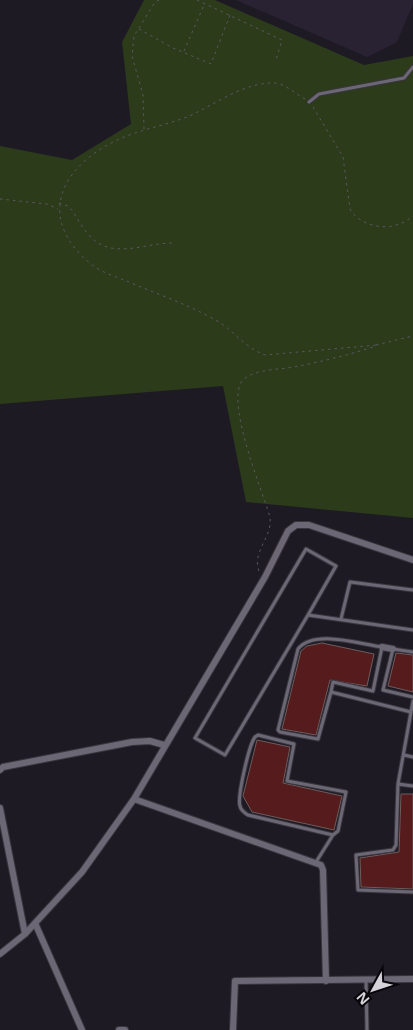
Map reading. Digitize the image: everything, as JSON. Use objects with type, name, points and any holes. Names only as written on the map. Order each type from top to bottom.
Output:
[{"type":"street","points":[[0,954],[36,923],[82,872],[134,799],[164,745],[265,577],[288,531],[296,525],[309,525],[413,560]]},
{"type":"street","points":[[382,648],[393,649]]},
{"type":"street","points":[[0,770],[3,767],[132,742],[150,741],[164,745]]},
{"type":"street","points":[[134,799],[316,862],[323,870],[326,981]]},
{"type":"street","points":[[0,808],[25,934]]},
{"type":"street","points":[[36,923],[82,1030]]},
{"type":"street","points":[[233,1030],[235,981],[413,979]]},
{"type":"street","points":[[119,1030],[125,1030]]},
{"type":"lane","points":[[309,102],[319,94],[404,78],[413,67]]},
{"type":"lane","points":[[306,549],[336,566],[308,615],[225,756],[196,738],[306,549]]},
{"type":"lane","points":[[341,619],[350,582],[413,590]]},
{"type":"lane","points":[[308,615],[413,630]]},
{"type":"lane","points":[[318,638],[382,648],[373,691],[333,682],[318,739],[279,731],[298,649],[303,644],[318,638]]},
{"type":"lane","points":[[413,652],[393,649],[383,690],[413,697]]},
{"type":"lane","points":[[331,692],[411,712]]},
{"type":"lane","points":[[413,701],[398,784],[396,845],[393,850],[357,854],[358,889],[360,891],[413,892]]},
{"type":"lane","points":[[316,862],[333,835],[338,831],[346,792],[287,780],[294,744],[258,735],[255,737],[239,805],[242,811],[333,835]]},
{"type":"lane","points":[[404,755],[413,757]]},
{"type":"lane","points":[[398,784],[413,786]]},
{"type":"lane","points":[[366,980],[367,1030]]},
{"type":"path","points":[[144,130],[143,95],[132,56],[134,36],[155,2],[159,0]]},
{"type":"path","points":[[197,0],[282,40],[276,60]]},
{"type":"path","points":[[183,52],[205,4]]},
{"type":"path","points":[[138,28],[183,52],[211,64],[230,15]]},
{"type":"path","points":[[377,345],[265,355],[253,351],[222,324],[192,308],[93,266],[77,251],[66,234],[59,203],[65,185],[75,169],[114,142],[144,130],[185,118],[231,94],[255,86],[276,83],[309,102],[343,157],[350,209],[354,216],[361,221],[383,225],[398,225],[413,216]]},
{"type":"path","points":[[0,199],[47,204],[59,209]]},
{"type":"path","points":[[59,203],[68,206],[96,242],[108,247],[129,250],[158,243],[172,242]]},
{"type":"path","points":[[265,577],[258,570],[256,562],[271,520],[245,441],[238,405],[238,386],[243,379],[252,374],[307,365],[413,336]]},
{"type":"shaded area","points":[[236,0],[413,0],[413,4],[397,42],[367,57]]},
{"type":"green space","points":[[144,0],[215,0],[364,65],[413,56],[413,518],[246,502],[223,386],[0,404],[0,146],[72,160],[131,124],[122,42]]},
{"type":"building","points":[[322,643],[374,654],[367,686],[330,680],[316,735],[282,729],[301,651],[307,646]]},
{"type":"building","points":[[396,653],[413,655],[413,692],[388,686]]},
{"type":"building","points":[[257,740],[290,747],[283,783],[342,796],[334,830],[252,812],[243,796]]},
{"type":"building","points":[[401,794],[413,794],[413,889],[361,887],[360,858],[399,852]]}]
